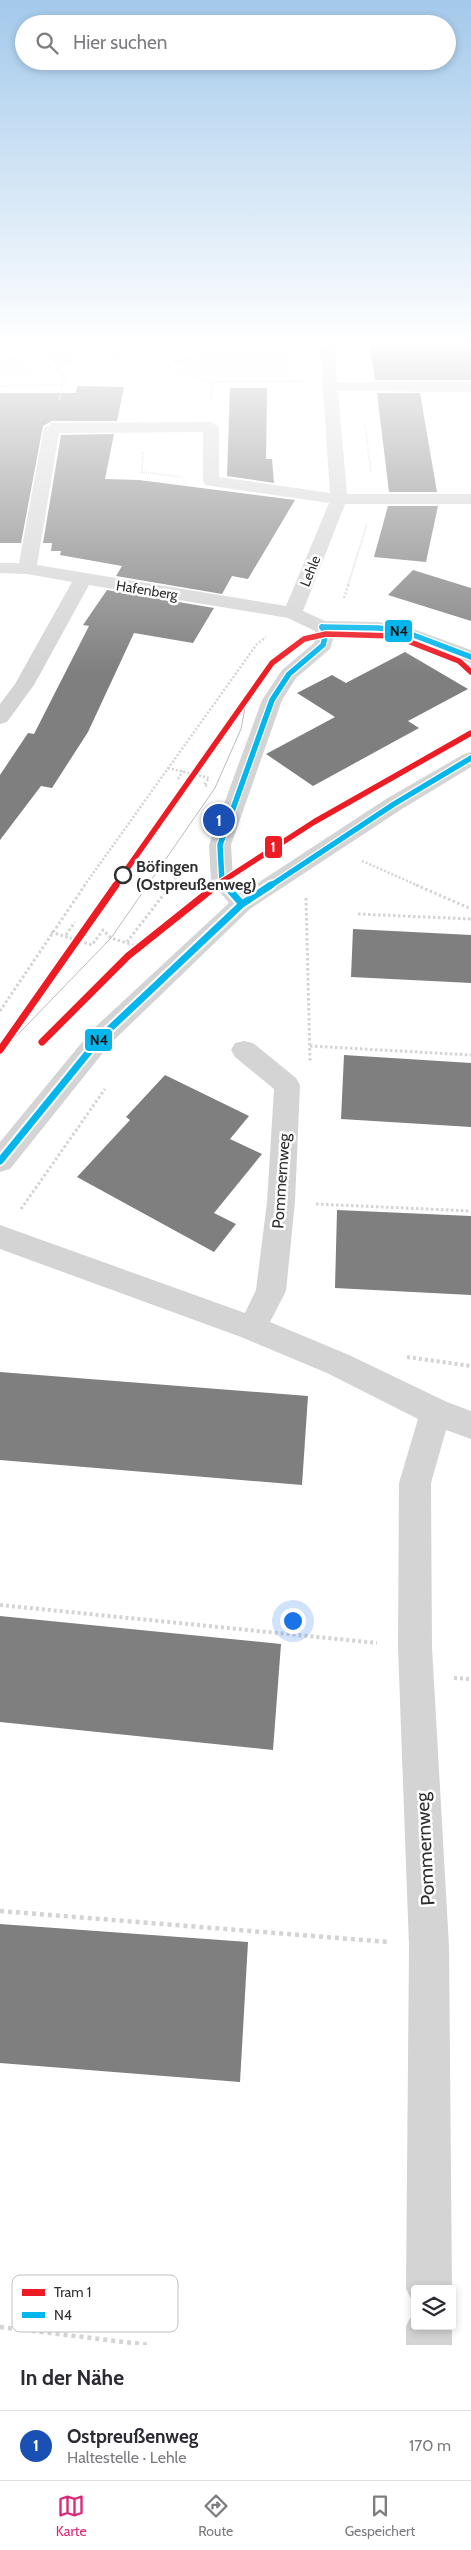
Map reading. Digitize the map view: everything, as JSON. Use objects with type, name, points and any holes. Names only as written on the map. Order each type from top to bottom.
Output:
[{"type":"street","points":[[27,569],[47,454]]},
{"type":"street","points":[[211,454],[211,480],[339,499],[471,499]]},
{"type":"street","name":"Lehle","points":[[293,613],[339,499],[336,454]]},
{"type":"street","name":"Hafenberg","points":[[0,568],[27,569],[82,580],[293,613]]},
{"type":"street","points":[[0,718],[24,685],[82,580]]},
{"type":"street","points":[[293,613],[322,627],[380,628],[408,633],[471,657]]},
{"type":"street","points":[[242,904],[222,880],[220,845],[272,700],[289,674],[323,645],[326,634],[322,627]]},
{"type":"street","points":[[0,684],[24,685]]},
{"type":"street","points":[[0,1161],[101,1037],[242,904],[394,804],[471,758]]},
{"type":"street","name":"Pommernweg","points":[[244,1050],[287,1085],[280,1202],[271,1291],[252,1328]]},
{"type":"street","points":[[0,1237],[252,1328],[338,1364],[436,1412],[471,1425]]},
{"type":"street","name":"Pommernweg","points":[[429,2285],[429,1946],[416,1647],[415,1484],[436,1412]]},
{"type":"street","points":[[429,2330],[429,2345]]},
{"type":"path","points":[[142,454],[142,472],[211,480]]},
{"type":"path","points":[[0,1011],[51,932],[258,644],[293,613]]},
{"type":"path","points":[[168,768],[209,778],[204,785],[238,794]]},
{"type":"path","points":[[178,779],[182,771]]},
{"type":"path","points":[[126,942],[204,841],[225,831]]},
{"type":"path","points":[[360,860],[471,909]]},
{"type":"path","points":[[306,897],[310,1046],[471,1055]]},
{"type":"path","points":[[358,914],[471,919]]},
{"type":"path","points":[[66,935],[75,922]]},
{"type":"path","points":[[51,932],[66,935],[92,945],[103,930]]},
{"type":"path","points":[[0,1237],[110,1081]]},
{"type":"path","points":[[280,1202],[471,1211]]},
{"type":"path","points":[[0,1604],[416,1647]]},
{"type":"path","points":[[0,1911],[429,1946]]},
{"type":"path","points":[[41,2332],[149,2345]]},
{"type":"building","points":[[0,454],[38,454],[21,543],[0,543]]},
{"type":"building","points":[[58,454],[110,454],[105,479],[139,480],[295,500],[248,579],[232,576],[222,594],[116,576],[122,566],[60,555],[61,551],[51,551],[52,543],[43,543]]},
{"type":"building","points":[[228,454],[266,454],[266,459],[272,459],[274,483],[227,476]]},
{"type":"building","points":[[384,454],[431,454],[437,492],[389,492]]},
{"type":"building","points":[[388,506],[438,506],[426,562],[374,557]]},
{"type":"building","points":[[413,570],[471,588],[471,621],[388,595]]},
{"type":"building","points":[[107,590],[214,608],[193,643],[134,633],[88,732],[52,788],[41,786],[0,840],[0,775],[28,733],[34,734],[89,626],[83,625]]},
{"type":"building","points":[[405,652],[468,689],[408,721],[419,728],[313,786],[266,754],[335,717],[297,693],[332,675],[346,683]]},
{"type":"building","points":[[353,929],[471,935],[471,983],[351,977]]},
{"type":"building","points":[[344,1055],[471,1063],[471,1127],[341,1119]]},
{"type":"building","points":[[165,1075],[249,1116],[230,1139],[262,1154],[214,1213],[236,1224],[214,1252],[77,1177],[130,1120],[126,1117]]},
{"type":"building","points":[[337,1210],[471,1216],[471,1295],[335,1288]]},
{"type":"building","points":[[0,1372],[308,1396],[302,1485],[0,1460]]},
{"type":"building","points":[[0,1616],[281,1644],[273,1750],[0,1722]]},
{"type":"building","points":[[0,1924],[248,1942],[240,2082],[0,2063]]},
{"type":"tram line","name":"1","points":[[0,1050],[272,663],[304,639],[326,634],[395,636],[459,661],[471,672]]},
{"type":"tram line","points":[[0,1053],[111,938],[215,788],[241,729],[247,697]]},
{"type":"tram line","name":"1","points":[[42,1042],[128,956],[198,898],[253,860],[314,822],[471,733]]},
{"type":"transit line","name":"N4","points":[[322,627],[379,628],[408,633],[471,657]]},
{"type":"transit line","name":"N4","points":[[242,904],[222,881],[220,845],[272,700],[289,674],[323,645],[326,634],[322,627]]},
{"type":"transit line","name":"N4","points":[[0,1161],[101,1037],[242,904],[394,804],[471,758]]},
{"type":"place","name":"Ostpreußenweg","points":[[219,820]]},
{"type":"place","name":"Böfingen (Ostpreußenweg)","points":[[123,875]]}]
